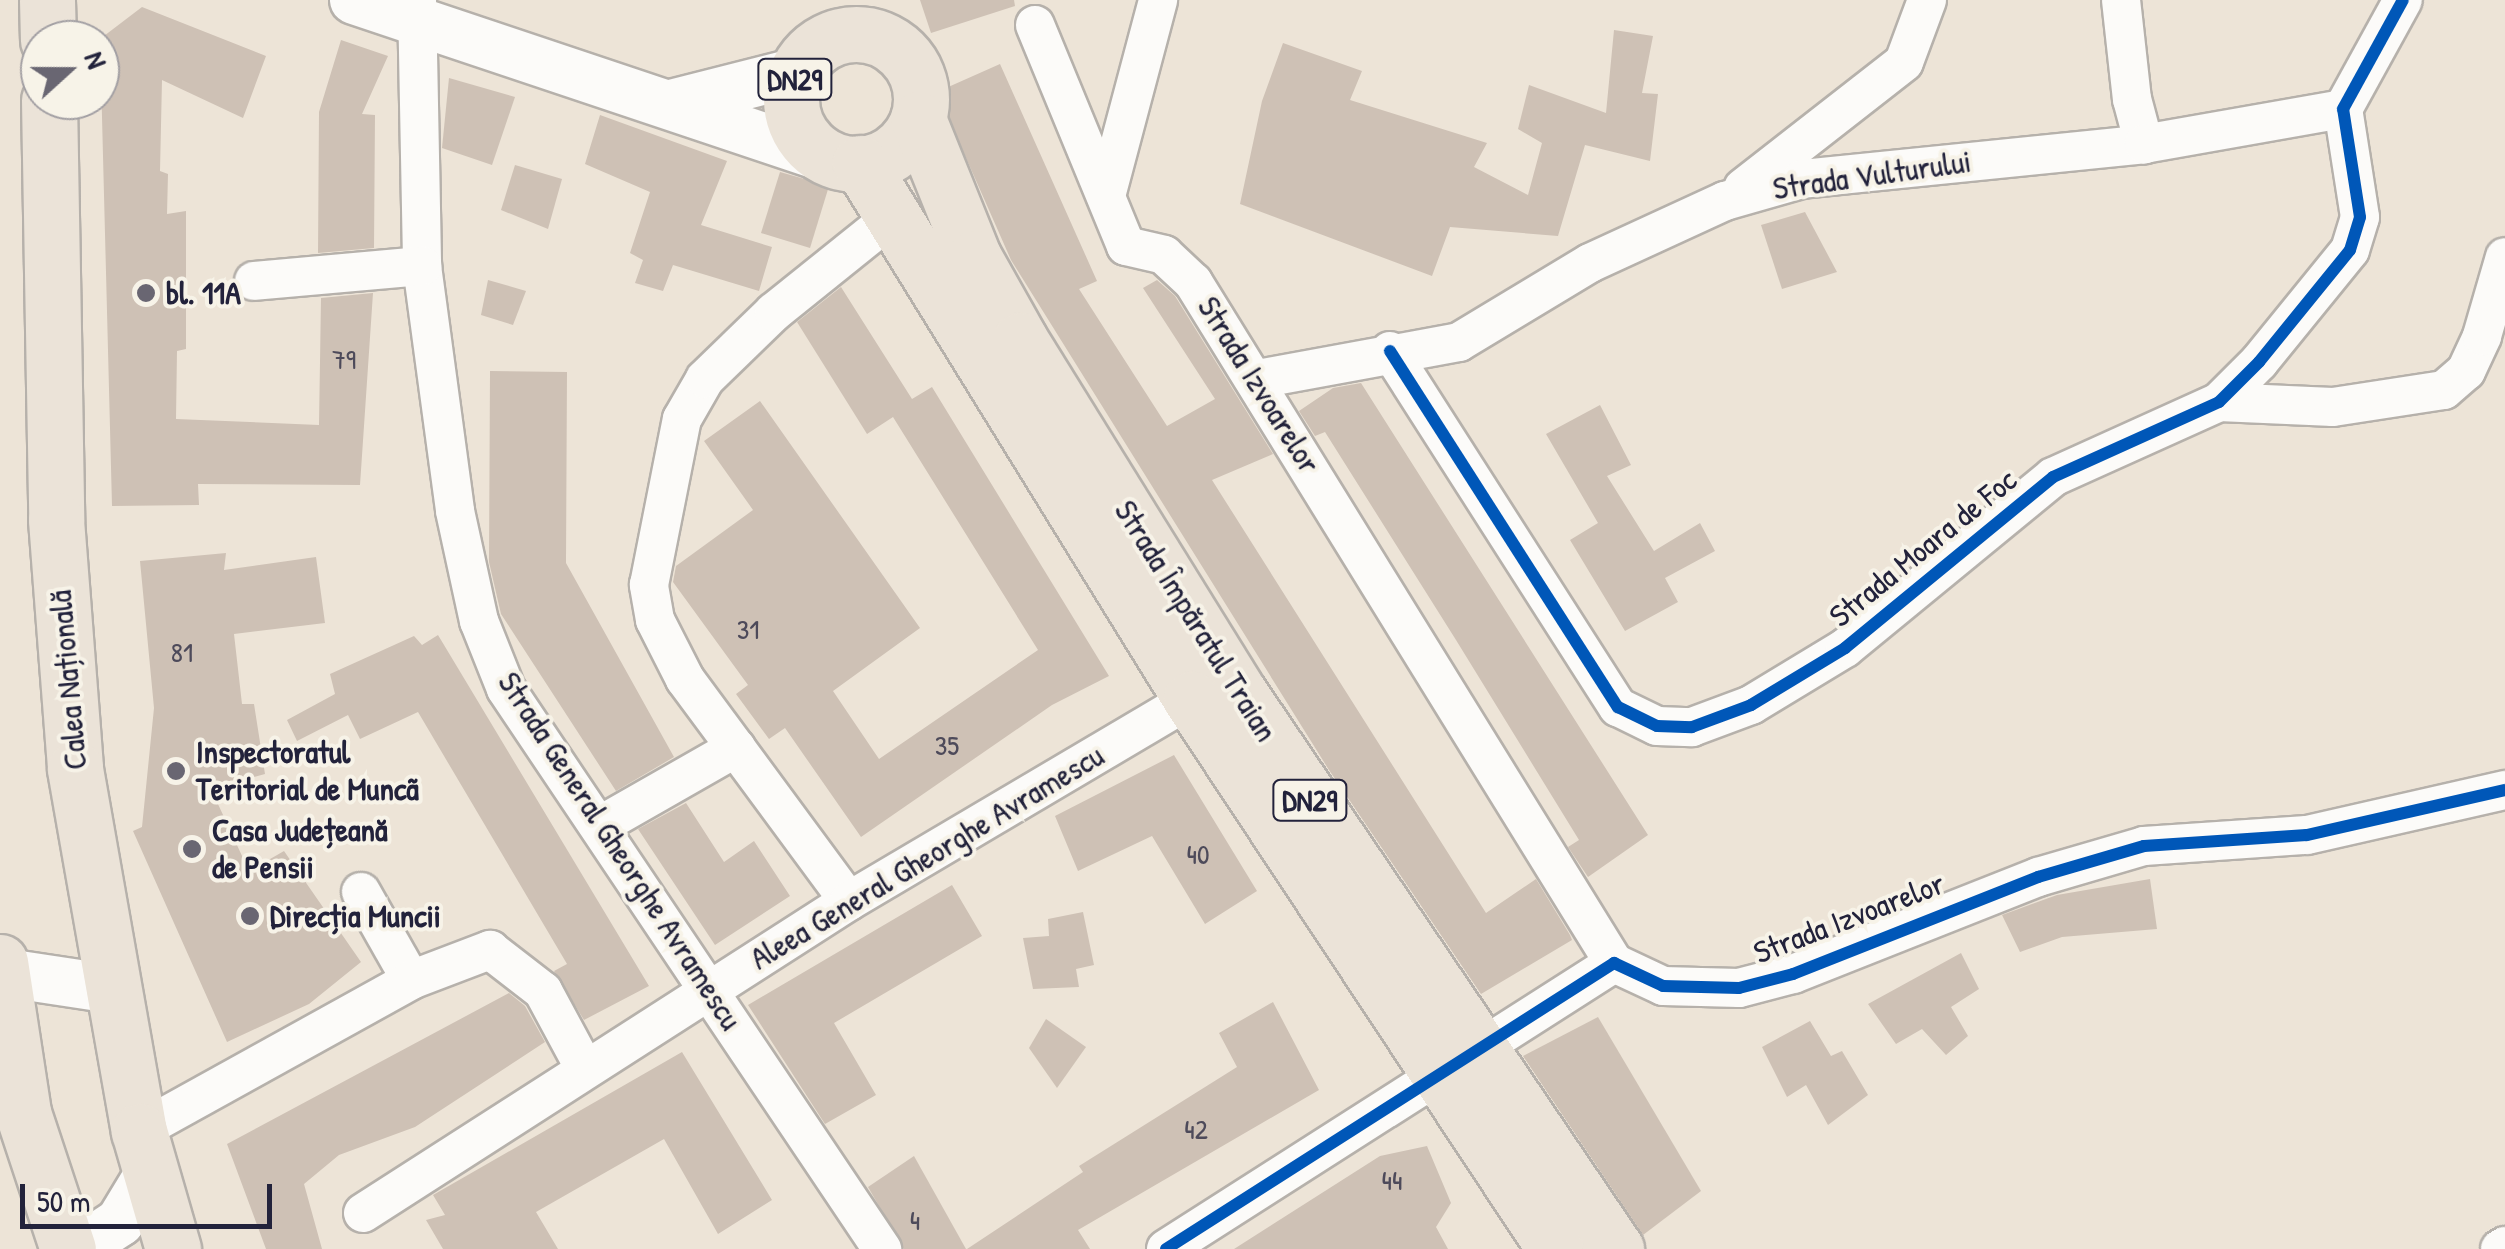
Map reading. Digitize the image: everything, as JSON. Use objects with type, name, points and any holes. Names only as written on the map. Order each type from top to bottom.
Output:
[{"type":"main road","name":"DN29","points":[[803,0],[802,64],[794,116],[804,138],[845,161]]},
{"type":"main road","name":"DN29","points":[[802,64],[847,35],[885,22],[917,76],[918,119]]},
{"type":"main road","points":[[845,161],[892,154],[918,119]]},
{"type":"main road","name":"Strada Împăratul Traian","points":[[918,119],[974,258],[1020,340],[1239,693],[1458,1066],[1555,1249]]},
{"type":"main road","name":"Calea Națională","points":[[49,120],[56,520],[66,690],[112,989],[144,1152],[173,1249]]},
{"type":"main road","name":"Strada Împăratul Traian","points":[[845,161],[892,217],[1191,699],[1458,1066],[1616,1249]]},
{"type":"main road","points":[[0,962],[22,1114],[68,1249]]},
{"type":"street","points":[[354,0],[417,10],[671,104],[845,161]]},
{"type":"street","points":[[1106,196],[1158,0]]},
{"type":"street","points":[[1725,202],[1904,62],[1927,0]]},
{"type":"street","points":[[2120,0],[2144,144]]},
{"type":"street","points":[[2344,109],[2404,0]]},
{"type":"street","name":"Strada General Gheorghe Avramescu","points":[[417,10],[422,266],[456,511],[479,621],[506,689],[882,1249]]},
{"type":"street","name":"Strada Izvoarelor","points":[[1035,25],[1126,246],[1164,255],[1194,282],[1258,379],[1614,964],[1663,986],[1739,988],[1793,974],[2038,877],[2144,846],[2307,835],[2505,790]]},
{"type":"street","points":[[671,104],[802,64]]},
{"type":"street","name":"Strada Vulturului","points":[[1258,379],[1390,350],[1426,352],[1459,342],[1590,263],[1725,202],[1802,179],[2144,144],[2344,109]]},
{"type":"street","name":"Strada Moara de Foc","points":[[1390,350],[1618,707],[1657,726],[1692,727],[1750,705],[1846,648],[2053,477],[2219,402],[2350,250],[2360,217],[2344,109]]},
{"type":"street","points":[[849,901],[685,679],[656,620],[649,585],[678,433],[705,379],[774,312],[892,217]]},
{"type":"street","points":[[2219,402],[2333,406],[2444,390],[2474,354],[2505,257]]},
{"type":"street","points":[[254,281],[422,266]]},
{"type":"street","name":"Aleea General Gheorghe Avramescu","points":[[363,1213],[584,1067],[849,901],[1191,699]]},
{"type":"street","points":[[599,826],[736,748]]},
{"type":"street","points":[[361,892],[411,980]]},
{"type":"street","points":[[79,1249],[120,1222],[144,1152],[411,980],[490,950],[543,992],[584,1067]]},
{"type":"street","points":[[1166,1249],[1614,964]]},
{"type":"street","points":[[1,972],[112,989]]},
{"type":"building","points":[[920,0],[1014,0],[1015,6],[931,33]]},
{"type":"building","name":"bl. 11A","points":[[142,7],[266,56],[243,118],[162,80],[160,171],[168,174],[167,214],[186,211],[186,349],[177,351],[176,419],[319,425],[321,298],[373,293],[360,485],[198,484],[199,505],[112,506],[102,120],[120,120],[120,24]]},
{"type":"building","points":[[1614,30],[1653,36],[1642,93],[1658,94],[1650,161],[1585,145],[1558,236],[1450,227],[1432,276],[1240,204],[1262,101],[1283,43],[1362,71],[1350,100],[1487,143],[1474,167],[1528,195],[1542,143],[1518,129],[1529,85],[1606,113]]},
{"type":"building","points":[[341,40],[388,56],[362,114],[375,115],[374,248],[318,253],[319,112]]},
{"type":"building","points":[[1000,64],[1097,281],[1079,289],[1167,426],[1215,399],[1143,288],[1157,280],[1175,296],[1273,454],[1212,480],[1486,913],[1536,879],[1570,935],[1572,940],[1481,994],[1329,770],[1011,260],[937,92]]},
{"type":"building","points":[[449,78],[515,97],[492,165],[442,148]]},
{"type":"building","points":[[600,115],[727,161],[701,225],[772,247],[759,291],[673,265],[663,291],[635,283],[643,260],[630,253],[650,192],[585,164]]},
{"type":"building","points":[[515,165],[562,179],[548,229],[501,210]]},
{"type":"building","points":[[780,172],[829,186],[810,248],[761,233]]},
{"type":"building","points":[[1805,212],[1837,272],[1782,289],[1761,225]]},
{"type":"building","points":[[488,280],[526,291],[513,325],[481,315]]},
{"type":"building","points":[[841,287],[912,399],[932,387],[1109,676],[1052,705],[861,837],[785,728],[769,739],[736,694],[748,685],[673,582],[676,566],[753,510],[704,441],[760,401],[920,628],[833,691],[879,759],[1038,650],[893,417],[867,434],[797,322]]},
{"type":"building","points":[[490,371],[567,372],[566,563],[674,757],[616,791],[501,614],[489,562]]},
{"type":"building","points":[[1361,383],[1648,835],[1588,877],[1568,847],[1579,840],[1456,640],[1325,432],[1315,436],[1299,411],[1333,388]]},
{"type":"building","points":[[1600,405],[1631,465],[1607,476],[1654,551],[1700,523],[1715,551],[1665,578],[1678,602],[1625,631],[1570,540],[1598,523],[1546,434]]},
{"type":"building","points":[[226,553],[224,570],[316,557],[325,623],[234,634],[242,704],[254,704],[265,774],[211,789],[249,871],[284,851],[361,962],[309,1004],[227,1042],[133,831],[142,827],[154,708],[140,561]]},
{"type":"building","points":[[438,635],[649,986],[584,1020],[554,971],[567,964],[418,712],[360,739],[348,715],[297,741],[287,720],[335,694],[330,674],[414,636],[422,645]]},
{"type":"building","points":[[1174,755],[1257,891],[1205,924],[1152,836],[1078,871],[1055,816]]},
{"type":"building","points":[[686,803],[724,862],[754,841],[790,896],[715,945],[638,829]]},
{"type":"building","points":[[2150,879],[2157,929],[2062,937],[2020,952],[2002,915],[2057,895]]},
{"type":"building","points":[[952,885],[982,936],[834,1023],[876,1095],[825,1124],[748,1005]]},
{"type":"building","points":[[1083,912],[1094,965],[1076,969],[1079,987],[1033,989],[1023,938],[1049,936],[1048,919]]},
{"type":"building","points":[[1961,953],[1979,989],[1951,1007],[1968,1036],[1946,1055],[1922,1029],[1896,1044],[1868,1004]]},
{"type":"building","points":[[509,993],[525,1006],[545,1042],[415,1127],[339,1155],[304,1184],[322,1249],[266,1249],[227,1144]]},
{"type":"building","points":[[1273,1002],[1319,1090],[1078,1230],[1090,1249],[967,1249],[1083,1172],[1079,1166],[1237,1067],[1219,1033]]},
{"type":"building","points":[[1598,1017],[1701,1191],[1643,1235],[1523,1056]]},
{"type":"building","points":[[1046,1019],[1086,1047],[1057,1088],[1029,1048]]},
{"type":"building","points":[[1810,1021],[1831,1056],[1842,1051],[1868,1095],[1828,1125],[1806,1085],[1787,1097],[1762,1047]]},
{"type":"building","points":[[682,1052],[772,1200],[718,1234],[664,1139],[536,1212],[558,1249],[443,1249],[426,1220],[445,1215],[433,1195]]},
{"type":"building","points":[[1427,1146],[1451,1203],[1436,1227],[1448,1249],[1234,1249],[1380,1156]]},
{"type":"building","points":[[914,1156],[966,1249],[904,1249],[868,1187]]},
{"type":"cycle path","points":[[1390,351],[1618,707],[1657,726],[1692,727],[1751,705],[1845,648],[2053,477],[2219,402],[2259,362],[2350,250],[2360,217],[2343,109],[2403,0]]},
{"type":"cycle path","points":[[1166,1249],[1614,963],[1663,986],[1739,988],[1793,974],[2038,877],[2144,846],[2307,835],[2505,790]]},
{"type":"place","name":"bl. 11A","points":[[146,293]]},
{"type":"place","name":"Inspectoratul Teritorial de Muncã","points":[[176,771]]},
{"type":"place","name":"Casa Județeană de Pensii","points":[[192,849]]},
{"type":"place","name":"Direcția Muncii","points":[[250,916]]}]
